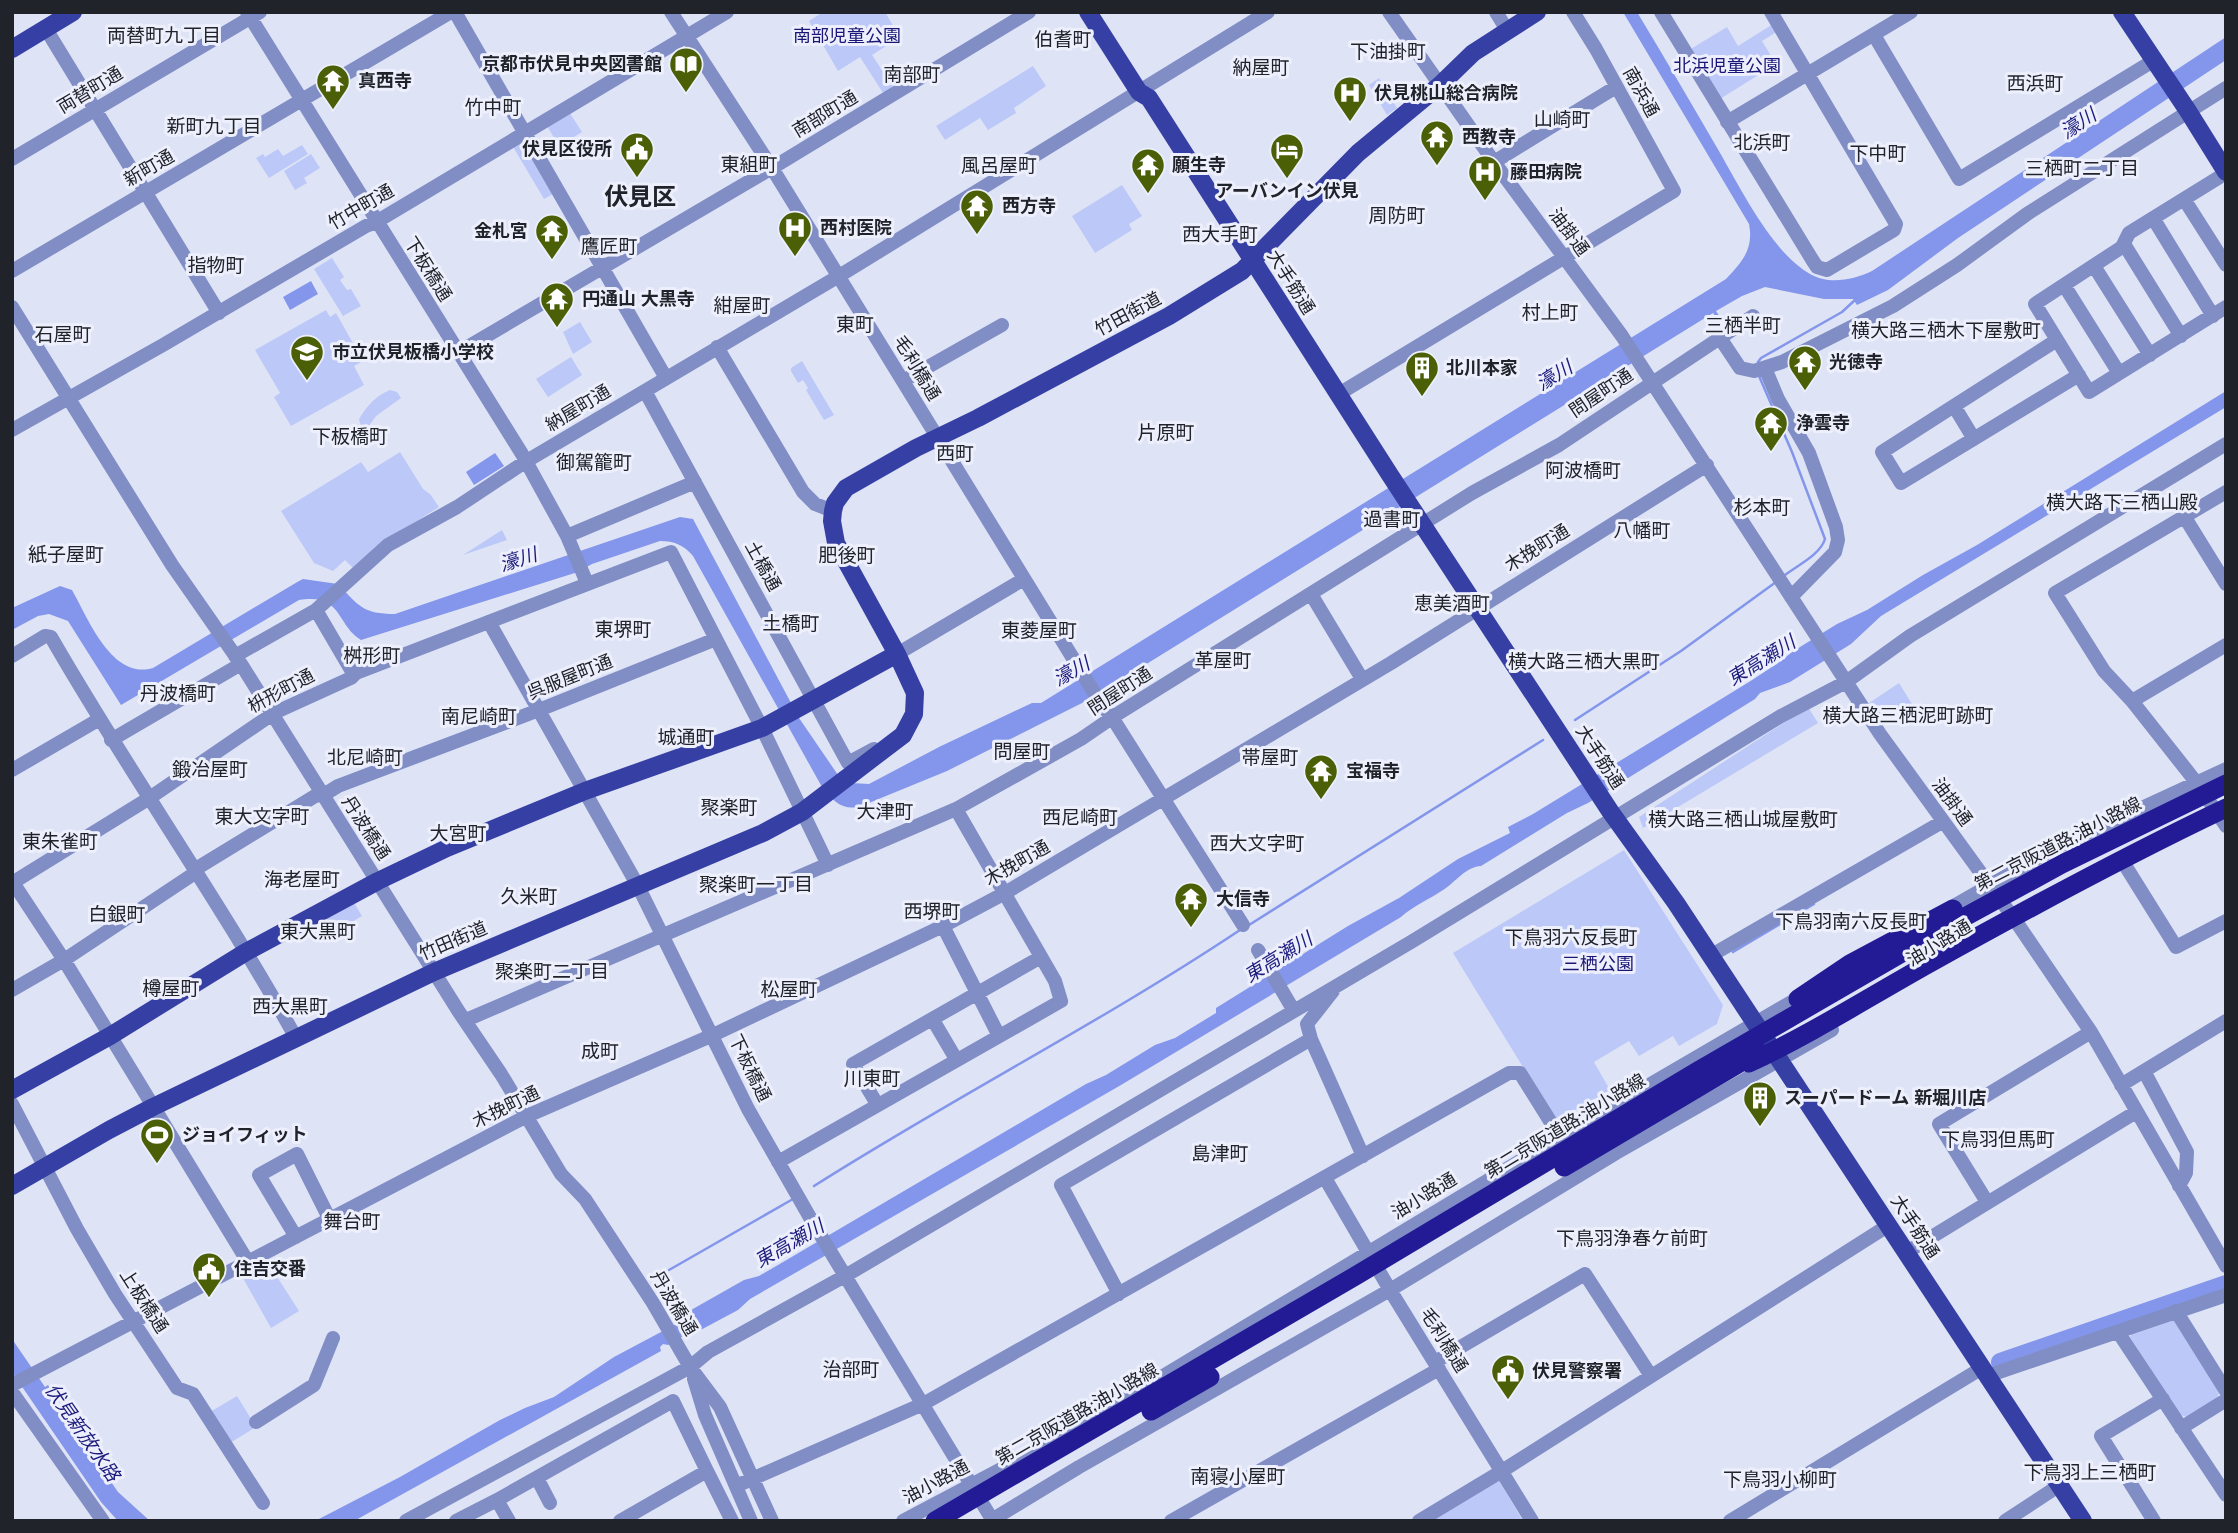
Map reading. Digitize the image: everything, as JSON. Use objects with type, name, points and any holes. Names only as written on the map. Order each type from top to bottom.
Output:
[{"type":"highway","name":"第二京阪道路;油小路線","points":[[957,1521],[1180,1395],[1950,925],[2072,859],[2226,782]]},
{"type":"highway","name":"第二京阪道路;油小路線","points":[[935,1521],[1702,1077],[1974,925],[2114,850],[2225,812]]},
{"type":"main road","points":[[12,49],[73,12]]},
{"type":"main road","name":"大手筋通","points":[[1088,12],[1139,92],[1149,98],[1417,517],[2083,1521]]},
{"type":"main road","name":"竹田街道","points":[[12,1186],[153,1107],[434,972],[762,833],[802,813],[882,752],[903,735],[914,714],[915,693],[897,654],[836,543],[833,511],[835,503],[846,488],[916,448],[1185,307],[1254,262],[1343,167],[1440,85],[1469,56],[1537,12]]},
{"type":"main road","points":[[2122,12],[2226,172]]},
{"type":"main road","points":[[12,1090],[110,1036],[246,952],[378,881],[447,848],[585,791],[770,725],[897,654]]},
{"type":"street","points":[[453,12],[666,378]]},
{"type":"street","name":"新町通","points":[[12,271],[453,12]]},
{"type":"street","name":"毛利橋通","points":[[671,12],[772,168],[1082,674],[1112,718]]},
{"type":"street","name":"竹中町通","points":[[12,430],[376,222],[524,131],[727,12]]},
{"type":"street","name":"南部町通","points":[[459,352],[772,168],[1029,12]]},
{"type":"street","name":"納屋町通","points":[[319,608],[388,545],[457,507],[525,462],[839,276],[1268,12]]},
{"type":"street","name":"油掛通","points":[[1389,12],[1494,162],[1622,336],[1842,676],[2091,1032],[2226,1266]]},
{"type":"street","points":[[1496,12],[1507,30]]},
{"type":"street","name":"南浜通","points":[[1564,258],[1674,191],[1596,48],[1573,12]]},
{"type":"street","points":[[1661,12],[1813,261],[1817,267],[1827,270],[1894,230],[1896,224],[1771,12]]},
{"type":"street","points":[[1727,122],[1911,12]]},
{"type":"street","name":"下板橋通","points":[[253,14],[301,101],[522,454],[570,542],[585,578]]},
{"type":"street","name":"両替町通","points":[[12,159],[253,14]]},
{"type":"street","points":[[46,29],[219,313]]},
{"type":"street","points":[[1874,34],[1959,180],[2153,61]]},
{"type":"street","points":[[1494,162],[1616,87]]},
{"type":"street","points":[[1720,338],[1740,368],[1760,369],[1816,346],[1893,306],[1968,257],[2026,214],[2226,88]]},
{"type":"street","points":[[2226,172],[2129,233],[2122,247],[2035,304],[2089,393],[2226,307]]},
{"type":"street","points":[[2183,199],[2226,265]]},
{"type":"street","points":[[2153,218],[2213,316]]},
{"type":"street","points":[[2124,243],[2181,335]]},
{"type":"street","points":[[1337,395],[1564,258]]},
{"type":"street","points":[[2094,266],[2150,355]]},
{"type":"street","points":[[2064,285],[2119,373]]},
{"type":"street","name":"丹波橋通","points":[[12,307],[71,398],[172,565],[235,656],[527,1116],[561,1174],[585,1199],[689,1364],[720,1407],[769,1514]]},
{"type":"street","name":"問屋町通","points":[[466,1020],[956,810],[1081,739],[1311,594],[1417,517],[1559,445],[1753,316]]},
{"type":"street","points":[[902,381],[1002,325]]},
{"type":"street","points":[[2057,340],[1882,452],[1901,483],[2079,375]]},
{"type":"street","points":[[717,347],[803,492],[815,504],[833,511]]},
{"type":"street","points":[[1760,369],[1809,453],[1836,527],[1838,540],[1835,552],[1785,586]]},
{"type":"street","name":"土橋通","points":[[645,391],[695,482],[807,704],[848,763],[873,749],[882,752]]},
{"type":"street","points":[[1954,407],[1974,439]]},
{"type":"street","points":[[407,1521],[844,1275],[1293,1008],[1336,986],[1612,813],[1798,706],[1842,676],[2226,444]]},
{"type":"street","name":"木挽町通","points":[[12,1385],[527,1116],[713,1035],[943,926],[1003,894],[1362,679],[1707,465]]},
{"type":"street","points":[[570,542],[695,482]]},
{"type":"street","points":[[2225,812],[2196,782],[2132,701],[2104,671],[2055,593],[2226,492]]},
{"type":"street","points":[[2185,516],[2226,584]]},
{"type":"street","name":"枡形町通","points":[[13,882],[148,799],[272,715],[354,676],[489,622],[585,578],[671,552],[716,639]]},
{"type":"street","points":[[897,654],[1024,579]]},
{"type":"street","points":[[1311,594],[1362,679]]},
{"type":"street","points":[[111,740],[235,656],[319,608],[354,676]]},
{"type":"street","name":"下板橋通","points":[[489,622],[638,886],[748,1109],[991,1520]]},
{"type":"street","points":[[12,656],[45,636],[51,637],[98,720],[246,952],[296,1038]]},
{"type":"street","points":[[716,639],[770,725],[802,813],[828,865]]},
{"type":"street","name":"呉服屋町通","points":[[12,990],[64,960],[194,872],[321,794],[716,639]]},
{"type":"street","points":[[2132,701],[2226,645]]},
{"type":"street","points":[[1112,718],[1243,925]]},
{"type":"street","points":[[12,770],[98,720]]},
{"type":"street","name":"油小路通","points":[[903,1521],[1062,1437],[1367,1252],[1892,944],[1989,884],[2057,847],[2226,769]]},
{"type":"street","points":[[778,1162],[1061,1001],[1055,981],[956,810]]},
{"type":"street","name":"油小路通","points":[[991,1520],[1390,1290],[1616,1153],[1780,1061],[2015,920],[2123,862],[2225,812]]},
{"type":"street","points":[[1710,956],[1942,822]]},
{"type":"street","points":[[2123,862],[2176,947],[2226,921]]},
{"type":"street","points":[[13,882],[64,960],[248,1262]]},
{"type":"street","points":[[943,926],[999,1036]]},
{"type":"street","points":[[1259,953],[1293,1008]]},
{"type":"street","points":[[877,1104],[853,1065],[1041,957]]},
{"type":"street","points":[[1336,986],[1307,1024],[1311,1039],[1363,1156]]},
{"type":"street","points":[[933,1020],[956,1059]]},
{"type":"street","points":[[2121,1085],[2226,1021]]},
{"type":"street","points":[[1987,1202],[1939,1124],[2091,1032]]},
{"type":"street","points":[[1119,1294],[1061,1185],[1311,1039]]},
{"type":"street","points":[[736,1486],[923,1405],[1514,1072],[1520,1073],[1560,1137]]},
{"type":"street","points":[[2144,1072],[2188,1152],[2186,1173],[2179,1186]]},
{"type":"street","name":"上板橋通","points":[[12,1104],[77,1229],[133,1322],[177,1388],[193,1394],[263,1503]]},
{"type":"street","points":[[1907,1252],[2136,1112]]},
{"type":"street","points":[[296,1237],[259,1175],[297,1154],[330,1220]]},
{"type":"street","name":"毛利橋通","points":[[1325,1178],[1367,1252],[1532,1521]]},
{"type":"street","points":[[1419,1521],[1889,1225]]},
{"type":"street","points":[[1171,1521],[1437,1366],[1585,1274],[1651,1376]]},
{"type":"street","points":[[1730,1521],[1984,1372],[2118,1332],[2226,1295]]},
{"type":"street","points":[[2176,1311],[2226,1391]]},
{"type":"street","points":[[2118,1332],[2226,1495]]},
{"type":"street","points":[[256,1422],[314,1385],[333,1338]]},
{"type":"street","name":"丹波橋通","points":[[689,1364],[705,1415],[748,1519]]},
{"type":"street","points":[[12,1392],[103,1521]]},
{"type":"street","points":[[2154,1521],[2101,1436],[2163,1399]]},
{"type":"street","points":[[2181,1428],[2226,1400]]},
{"type":"street","points":[[456,1521],[673,1401],[732,1521]]},
{"type":"street","points":[[620,1521],[707,1471]]},
{"type":"street","points":[[537,1478],[551,1503]]},
{"type":"street","points":[[2005,1521],[2060,1485]]},
{"type":"street","points":[[497,1500],[509,1521]]},
{"type":"street","points":[[748,1519],[769,1514]]},
{"type":"green space","name":"南部児童公園","points":[[823,12],[885,12],[900,37],[872,55],[895,90],[885,96],[860,57],[838,71],[809,21]]},
{"type":"green space","name":"北浜児童公園","points":[[1773,24],[1778,31],[1762,41],[1776,64],[1720,99],[1689,50],[1727,27],[1738,46]]},
{"type":"green space","points":[[1033,66],[1046,86],[1014,108],[1016,113],[988,130],[980,118],[945,140],[936,126]]},
{"type":"green space","points":[[1379,78],[1397,108],[1387,115],[1369,85]]},
{"type":"green space","points":[[569,112],[582,132],[559,146],[547,126]]},
{"type":"green space","points":[[525,142],[555,193],[544,199],[512,145]]},
{"type":"green space","points":[[302,145],[308,154],[269,178],[256,158],[263,154],[265,157],[278,149],[283,156]]},
{"type":"green space","points":[[311,154],[320,168],[304,178],[307,183],[295,190],[284,171]]},
{"type":"green space","points":[[1122,185],[1142,216],[1129,224],[1132,230],[1095,253],[1072,216]]},
{"type":"green space","points":[[332,258],[344,277],[340,280],[347,290],[351,289],[361,306],[343,316],[314,269]]},
{"type":"green space","points":[[326,310],[330,317],[336,313],[363,361],[354,366],[364,385],[291,426],[274,397],[280,393],[255,350]]},
{"type":"green space","points":[[580,322],[592,342],[573,354],[563,332]]},
{"type":"green space","points":[[571,357],[582,375],[548,397],[536,379]]},
{"type":"green space","points":[[802,361],[834,415],[824,420],[803,380],[798,383],[791,371],[791,368]]},
{"type":"green space","points":[[390,390],[397,392],[401,398],[376,416],[363,434],[359,419],[372,402]]},
{"type":"green space","points":[[400,452],[423,489],[439,507],[387,540],[353,568],[345,560],[333,571],[314,563],[281,511],[361,462],[368,472]]},
{"type":"green space","points":[[502,530],[507,540],[463,555]]},
{"type":"green space","points":[[1899,683],[1912,704],[1883,722],[1869,703]]},
{"type":"green space","points":[[1808,707],[1818,723],[1643,828],[1639,817]]},
{"type":"green space","name":"三栖公園","points":[[1624,850],[1723,1005],[1717,1024],[1679,1046],[1673,1036],[1639,1056],[1629,1041],[1594,1062],[1610,1090],[1556,1121],[1453,953]]},
{"type":"green space","points":[[352,899],[362,916],[335,932],[324,914]]},
{"type":"green space","points":[[265,1258],[299,1311],[271,1328],[239,1271]]},
{"type":"green space","points":[[2170,1318],[2178,1322],[2219,1393],[2217,1398],[2187,1417],[2180,1415],[2130,1337],[2133,1330]]},
{"type":"green space","points":[[237,1396],[256,1427],[230,1443],[210,1412]]},
{"type":"green space","points":[[1498,1479],[1523,1521],[1430,1521]]},
{"type":"water","points":[[1623,12],[1637,12],[1769,234],[1796,264],[1810,274],[1833,280],[1849,279],[1872,271],[2226,37],[2226,60],[1958,238],[1888,290],[1857,305],[1853,299],[1824,299],[1765,287],[1742,296],[1716,311],[1722,320],[1719,322],[1713,313],[1090,699],[947,771],[859,807],[847,807],[838,803],[822,787],[693,556],[682,546],[670,542],[660,541],[592,564],[578,572],[361,640],[324,601],[299,600],[121,705],[68,621],[49,614],[38,616],[12,630],[12,608],[60,586],[72,590],[94,631],[114,657],[125,665],[138,669],[153,668],[303,579],[338,584],[362,607],[395,614],[680,517],[693,519],[799,718],[838,775],[851,783],[869,784],[1032,703],[1041,703],[1726,279],[1742,261],[1748,248],[1749,224]]},
{"type":"water","points":[[311,281],[318,294],[290,310],[283,297]]},
{"type":"water","points":[[2226,391],[2226,407],[1881,616],[1851,644],[1790,682],[1760,693],[1755,699],[1588,803],[1481,866],[1465,872],[1448,887],[1401,917],[1121,1085],[750,1299],[738,1310],[695,1333],[690,1332],[668,1345],[663,1344],[661,1351],[354,1521],[315,1521],[400,1477],[500,1420],[554,1397],[614,1357],[678,1323],[684,1314],[744,1280],[759,1276],[1155,1045],[1175,1038],[1216,1013],[1216,1008],[1348,926],[1399,898],[1458,859],[1510,833],[1508,827],[1749,682],[1837,624],[1867,610],[1977,545]]},
{"type":"water","points":[[495,453],[504,466],[474,485],[466,472]]},
{"type":"water","points":[[12,1339],[45,1387],[48,1385],[51,1390],[49,1392],[118,1492],[150,1521],[118,1521],[101,1502],[12,1372]]},
{"type":"waterway","points":[[1758,362],[1842,312],[1855,300]]},
{"type":"waterway","points":[[1759,376],[1825,539],[1814,555],[1785,575]]},
{"type":"waterway","points":[[1575,720],[1681,651],[1776,582]]},
{"type":"waterway","points":[[1249,925],[1543,740]]},
{"type":"waterway","points":[[1733,952],[1814,904]]},
{"type":"waterway","points":[[814,1186],[1135,996],[1240,930]]},
{"type":"waterway","points":[[669,1270],[793,1199]]},
{"type":"waterway","points":[[2000,1362],[2226,1284]]},
{"type":"place","name":"京都市伏見中央図書館","points":[[686,94]]},
{"type":"place","name":"真西寺","points":[[333,111]]},
{"type":"place","name":"伏見桃山総合病院","points":[[1350,123]]},
{"type":"place","name":"西教寺","points":[[1437,167]]},
{"type":"place","name":"伏見区役所","points":[[637,179]]},
{"type":"place","name":"アーバンイン伏見","points":[[1287,180]]},
{"type":"place","name":"願生寺","points":[[1148,195]]},
{"type":"place","name":"藤田病院","points":[[1485,202]]},
{"type":"place","name":"西方寺","points":[[977,236]]},
{"type":"place","name":"西村医院","points":[[795,258]]},
{"type":"place","name":"金札宮","points":[[552,261]]},
{"type":"place","name":"円通山 大黒寺","points":[[557,329]]},
{"type":"place","name":"市立伏見板橋小学校","points":[[307,382]]},
{"type":"place","name":"光徳寺","points":[[1805,392]]},
{"type":"place","name":"北川本家","points":[[1422,398]]},
{"type":"place","name":"浄雲寺","points":[[1771,453]]},
{"type":"place","name":"宝福寺","points":[[1321,801]]},
{"type":"place","name":"大信寺","points":[[1191,929]]},
{"type":"place","name":"スーパードーム 新堀川店","points":[[1760,1128]]},
{"type":"place","name":"ジョイフィット","points":[[157,1165]]},
{"type":"place","name":"住吉交番","points":[[209,1299]]},
{"type":"place","name":"伏見警察署","points":[[1508,1401]]},
{"type":"district","name":"両替町九丁目","points":[[164,35]]},
{"type":"district","name":"伯耆町","points":[[1063,39]]},
{"type":"district","name":"下油掛町","points":[[1388,51]]},
{"type":"district","name":"納屋町","points":[[1261,67]]},
{"type":"district","name":"南部町","points":[[912,74]]},
{"type":"district","name":"西浜町","points":[[2035,83]]},
{"type":"district","name":"竹中町","points":[[493,107]]},
{"type":"district","name":"山崎町","points":[[1562,119]]},
{"type":"district","name":"新町九丁目","points":[[214,126]]},
{"type":"district","name":"北浜町","points":[[1762,142]]},
{"type":"district","name":"下中町","points":[[1878,153]]},
{"type":"district","name":"東組町","points":[[749,164]]},
{"type":"district","name":"風呂屋町","points":[[999,165]]},
{"type":"district","name":"三栖町二丁目","points":[[2082,168]]},
{"type":"district","name":"伏見区","points":[[640,197]]},
{"type":"district","name":"周防町","points":[[1397,215]]},
{"type":"district","name":"西大手町","points":[[1220,234]]},
{"type":"district","name":"鷹匠町","points":[[609,246]]},
{"type":"district","name":"指物町","points":[[216,265]]},
{"type":"district","name":"紺屋町","points":[[742,305]]},
{"type":"district","name":"村上町","points":[[1550,312]]},
{"type":"district","name":"東町","points":[[855,324]]},
{"type":"district","name":"三栖半町","points":[[1743,325]]},
{"type":"district","name":"横大路三栖木下屋敷町","points":[[1946,330]]},
{"type":"district","name":"石屋町","points":[[63,334]]},
{"type":"district","name":"片原町","points":[[1166,432]]},
{"type":"district","name":"下板橋町","points":[[350,436]]},
{"type":"district","name":"西町","points":[[955,453]]},
{"type":"district","name":"御駕籠町","points":[[594,462]]},
{"type":"district","name":"阿波橋町","points":[[1583,470]]},
{"type":"district","name":"横大路下三栖山殿","points":[[2122,502]]},
{"type":"district","name":"杉本町","points":[[1762,507]]},
{"type":"district","name":"過書町","points":[[1392,519]]},
{"type":"district","name":"八幡町","points":[[1642,530]]},
{"type":"district","name":"紙子屋町","points":[[66,554]]},
{"type":"district","name":"肥後町","points":[[847,555]]},
{"type":"district","name":"恵美酒町","points":[[1452,603]]},
{"type":"district","name":"土橋町","points":[[791,623]]},
{"type":"district","name":"東堺町","points":[[623,629]]},
{"type":"district","name":"東菱屋町","points":[[1039,630]]},
{"type":"district","name":"桝形町","points":[[372,655]]},
{"type":"district","name":"革屋町","points":[[1223,660]]},
{"type":"district","name":"横大路三栖大黒町","points":[[1584,661]]},
{"type":"district","name":"丹波橋町","points":[[178,693]]},
{"type":"district","name":"横大路三栖泥町跡町","points":[[1908,715]]},
{"type":"district","name":"南尼崎町","points":[[479,716]]},
{"type":"district","name":"城通町","points":[[686,737]]},
{"type":"district","name":"問屋町","points":[[1022,751]]},
{"type":"district","name":"北尼崎町","points":[[365,757]]},
{"type":"district","name":"帯屋町","points":[[1270,757]]},
{"type":"district","name":"鍛冶屋町","points":[[210,769]]},
{"type":"district","name":"聚楽町","points":[[729,807]]},
{"type":"district","name":"大津町","points":[[885,811]]},
{"type":"district","name":"東大文字町","points":[[262,816]]},
{"type":"district","name":"西尼崎町","points":[[1080,817]]},
{"type":"district","name":"横大路三栖山城屋敷町","points":[[1743,819]]},
{"type":"district","name":"大宮町","points":[[458,833]]},
{"type":"district","name":"東朱雀町","points":[[60,841]]},
{"type":"district","name":"西大文字町","points":[[1257,843]]},
{"type":"district","name":"海老屋町","points":[[302,879]]},
{"type":"district","name":"聚楽町一丁目","points":[[756,884]]},
{"type":"district","name":"久米町","points":[[529,896]]},
{"type":"district","name":"西堺町","points":[[932,911]]},
{"type":"district","name":"白銀町","points":[[117,914]]},
{"type":"district","name":"下鳥羽南六反長町","points":[[1851,921]]},
{"type":"district","name":"東大黒町","points":[[318,931]]},
{"type":"district","name":"下鳥羽六反長町","points":[[1571,937]]},
{"type":"district","name":"聚楽町二丁目","points":[[552,971]]},
{"type":"district","name":"樽屋町","points":[[171,988]]},
{"type":"district","name":"松屋町","points":[[789,989]]},
{"type":"district","name":"西大黒町","points":[[290,1006]]},
{"type":"district","name":"成町","points":[[600,1051]]},
{"type":"district","name":"川東町","points":[[872,1078]]},
{"type":"district","name":"下鳥羽但馬町","points":[[1998,1139]]},
{"type":"district","name":"島津町","points":[[1220,1153]]},
{"type":"district","name":"舞台町","points":[[352,1221]]},
{"type":"district","name":"下鳥羽浄春ケ前町","points":[[1632,1238]]},
{"type":"district","name":"治部町","points":[[851,1369]]},
{"type":"district","name":"下鳥羽上三栖町","points":[[2090,1472]]},
{"type":"district","name":"南寝小屋町","points":[[1238,1476]]},
{"type":"district","name":"下鳥羽小柳町","points":[[1780,1479]]},
{"type":"water label","name":"濠川","points":[[2078,123]]},
{"type":"water label","name":"濠川","points":[[1554,375]]},
{"type":"water label","name":"濠川","points":[[518,559]]},
{"type":"water label","name":"東高瀬川","points":[[1761,660]]},
{"type":"water label","name":"濠川","points":[[1071,671]]},
{"type":"water label","name":"東高瀬川","points":[[1278,957]]},
{"type":"water label","name":"東高瀬川","points":[[789,1243]]},
{"type":"water label","name":"伏見新放水路","points":[[83,1432]]}]
